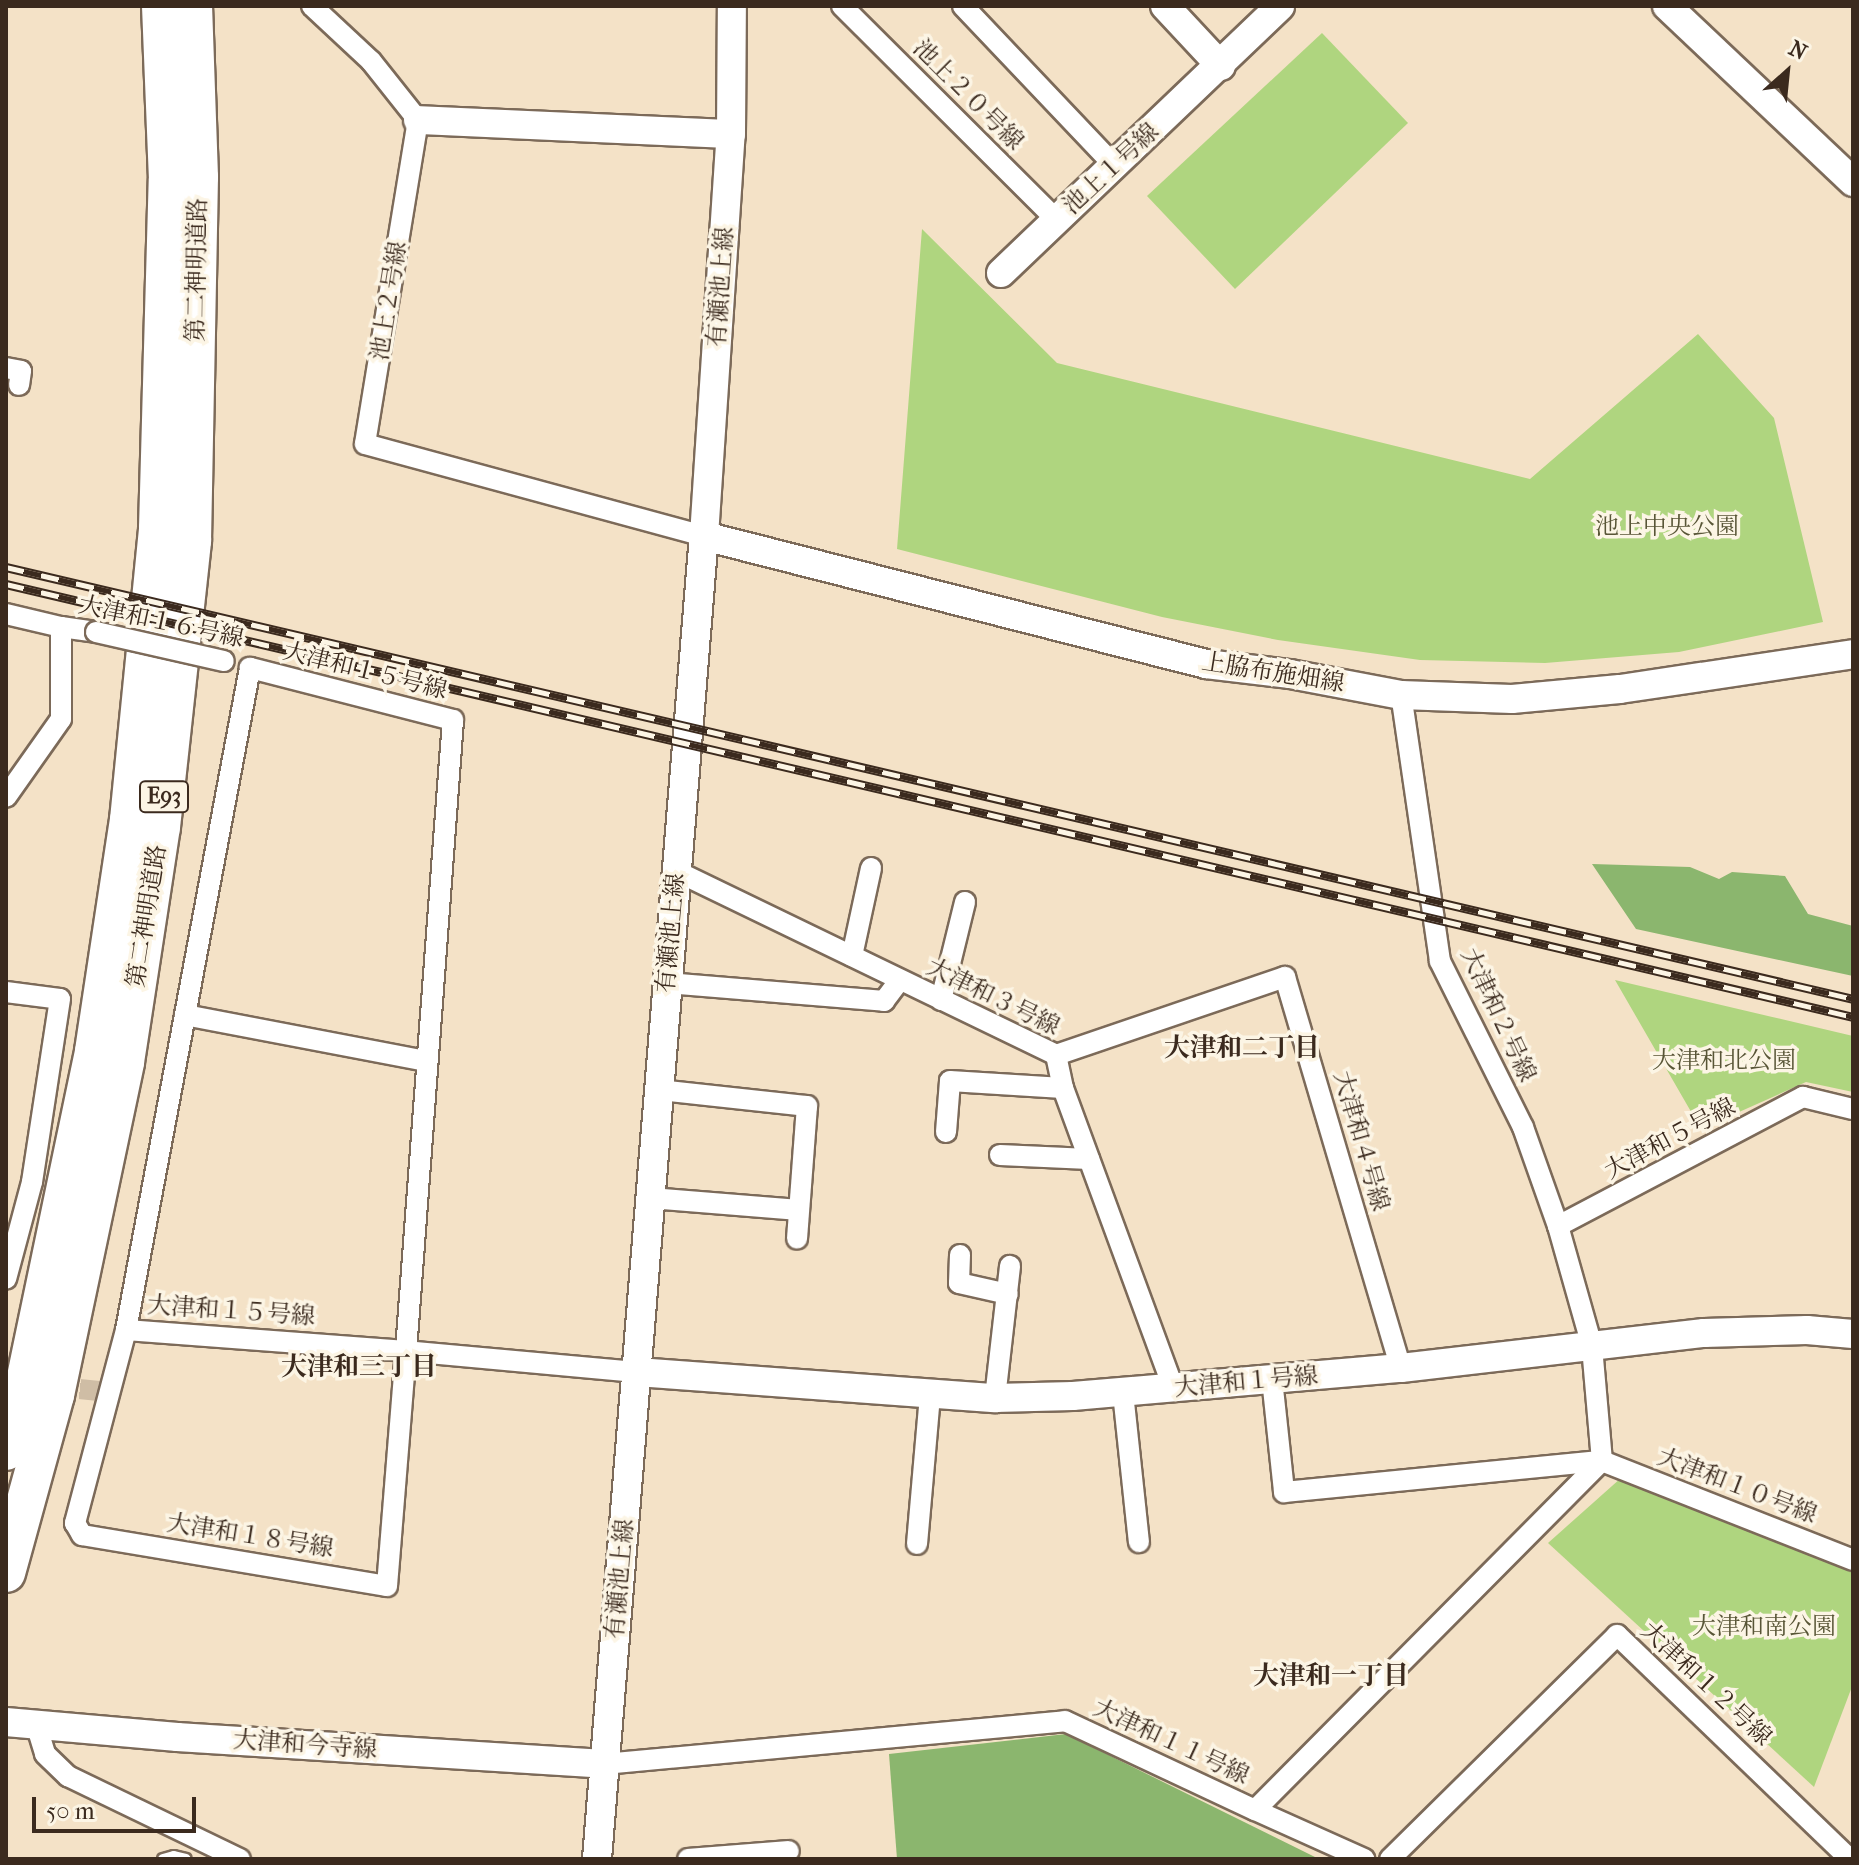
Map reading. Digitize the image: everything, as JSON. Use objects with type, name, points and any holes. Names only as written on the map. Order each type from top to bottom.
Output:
[{"type":"highway","name":"第二神明道路","points":[[6,1451],[24,1387],[94,1051],[129,820],[158,528],[168,180],[161,6]]},
{"type":"highway","name":"第二神明道路","points":[[6,1573],[55,1395],[125,1062],[161,827],[192,541],[199,177],[193,6]]},
{"type":"street","points":[[312,6],[371,61],[418,120],[731,134]]},
{"type":"street","name":"有瀬池上線","points":[[597,1859],[704,536],[731,134],[732,6]]},
{"type":"street","name":"池上２０号線","points":[[842,6],[1057,220]]},
{"type":"street","points":[[963,6],[1114,165]]},
{"type":"street","points":[[1165,6],[1221,66]]},
{"type":"street","name":"池上１号線","points":[[1001,273],[1221,66],[1280,6]]},
{"type":"street","points":[[1667,6],[1853,182]]},
{"type":"street","name":"池上２号線","points":[[418,120],[365,444],[704,536]]},
{"type":"street","points":[[6,368],[21,371],[19,385]]},
{"type":"street","name":"上脇布施畑線","points":[[704,536],[1206,664],[1290,674],[1401,695],[1512,699],[1852,659]]},
{"type":"street","name":"大津和１６号線","points":[[6,614],[250,668]]},
{"type":"street","points":[[6,797],[61,719],[61,627]]},
{"type":"street","name":"大津和１５号線","points":[[406,1351],[453,720],[250,668],[126,1330],[637,1372]]},
{"type":"street","name":"大津和２号線","points":[[1401,695],[1440,961],[1523,1127],[1558,1226],[1592,1346]]},
{"type":"street","points":[[852,956],[871,868]]},
{"type":"street","name":"大津和３号線","points":[[676,871],[1056,1055],[1063,1088],[1174,1390]]},
{"type":"street","points":[[941,1000],[965,902]]},
{"type":"street","name":"大津和４号線","points":[[1056,1055],[1285,977],[1401,1368]]},
{"type":"street","points":[[667,983],[884,1001],[900,980]]},
{"type":"street","points":[[6,992],[60,999],[32,1182],[6,1279]]},
{"type":"street","points":[[185,1015],[427,1061]]},
{"type":"street","points":[[946,1132],[950,1081],[1063,1088]]},
{"type":"street","points":[[659,1090],[807,1106],[797,1239]]},
{"type":"street","name":"大津和５号線","points":[[1558,1226],[1803,1097],[1853,1109]]},
{"type":"street","points":[[1000,1155],[1089,1159]]},
{"type":"street","points":[[651,1198],[799,1210]]},
{"type":"street","points":[[960,1255],[959,1283],[1008,1294]]},
{"type":"street","points":[[995,1398],[1010,1266]]},
{"type":"street","name":"大津和１８号線","points":[[126,1330],[75,1523],[82,1535],[387,1586],[406,1351]]},
{"type":"street","name":"大津和１号線","points":[[637,1372],[995,1398],[1174,1390],[1704,1333],[1807,1330],[1853,1334]]},
{"type":"street","points":[[1272,1379],[1284,1492],[1602,1461],[1592,1346]]},
{"type":"street","points":[[1123,1393],[1139,1542]]},
{"type":"street","points":[[917,1544],[930,1394]]},
{"type":"street","name":"大津和１０号線","points":[[1602,1461],[1853,1560]]},
{"type":"street","name":"大津和１１号線","points":[[604,1764],[1065,1721],[1255,1810],[1602,1461]]},
{"type":"street","name":"大津和１２号線","points":[[1390,1859],[1617,1635],[1850,1859]]},
{"type":"street","name":"大津和今寺線","points":[[6,1722],[177,1737],[604,1764]]},
{"type":"street","points":[[36,1724],[45,1754],[68,1776],[240,1859]]},
{"type":"street","points":[[1255,1810],[1364,1859]]},
{"type":"street","points":[[688,1859],[789,1851]]},
{"type":"lane","points":[[163,1859],[174,1856],[186,1859]]},
{"type":"green space","points":[[1322,33],[1408,123],[1235,289],[1147,196]]},
{"type":"green space","name":"池上中央公園","points":[[922,229],[1057,363],[1530,479],[1698,334],[1774,418],[1823,622],[1679,652],[1545,663],[1420,660],[1278,640],[1162,617],[897,549]]},
{"type":"green space","points":[[1592,864],[1690,867],[1719,879],[1732,872],[1785,876],[1808,914],[1853,926],[1853,976],[1636,929]]},
{"type":"green space","name":"大津和北公園","points":[[1615,980],[1853,1036],[1853,1092],[1806,1082],[1701,1129]]},
{"type":"green space","name":"大津和南公園","points":[[1621,1478],[1853,1570],[1853,1684],[1814,1787],[1548,1543]]},
{"type":"green space","points":[[1066,1734],[1319,1859],[897,1859],[889,1754]]},
{"type":"tunnel","points":[[50,1386],[109,1392]]},
{"type":"railway","points":[[6,567],[1853,999]]},
{"type":"railway","points":[[6,584],[1853,1017]]},
{"type":"district","name":"大津和二丁目","points":[[1242,1048]]},
{"type":"district","name":"大津和三丁目","points":[[359,1367]]},
{"type":"district","name":"大津和一丁目","points":[[1331,1676]]}]
